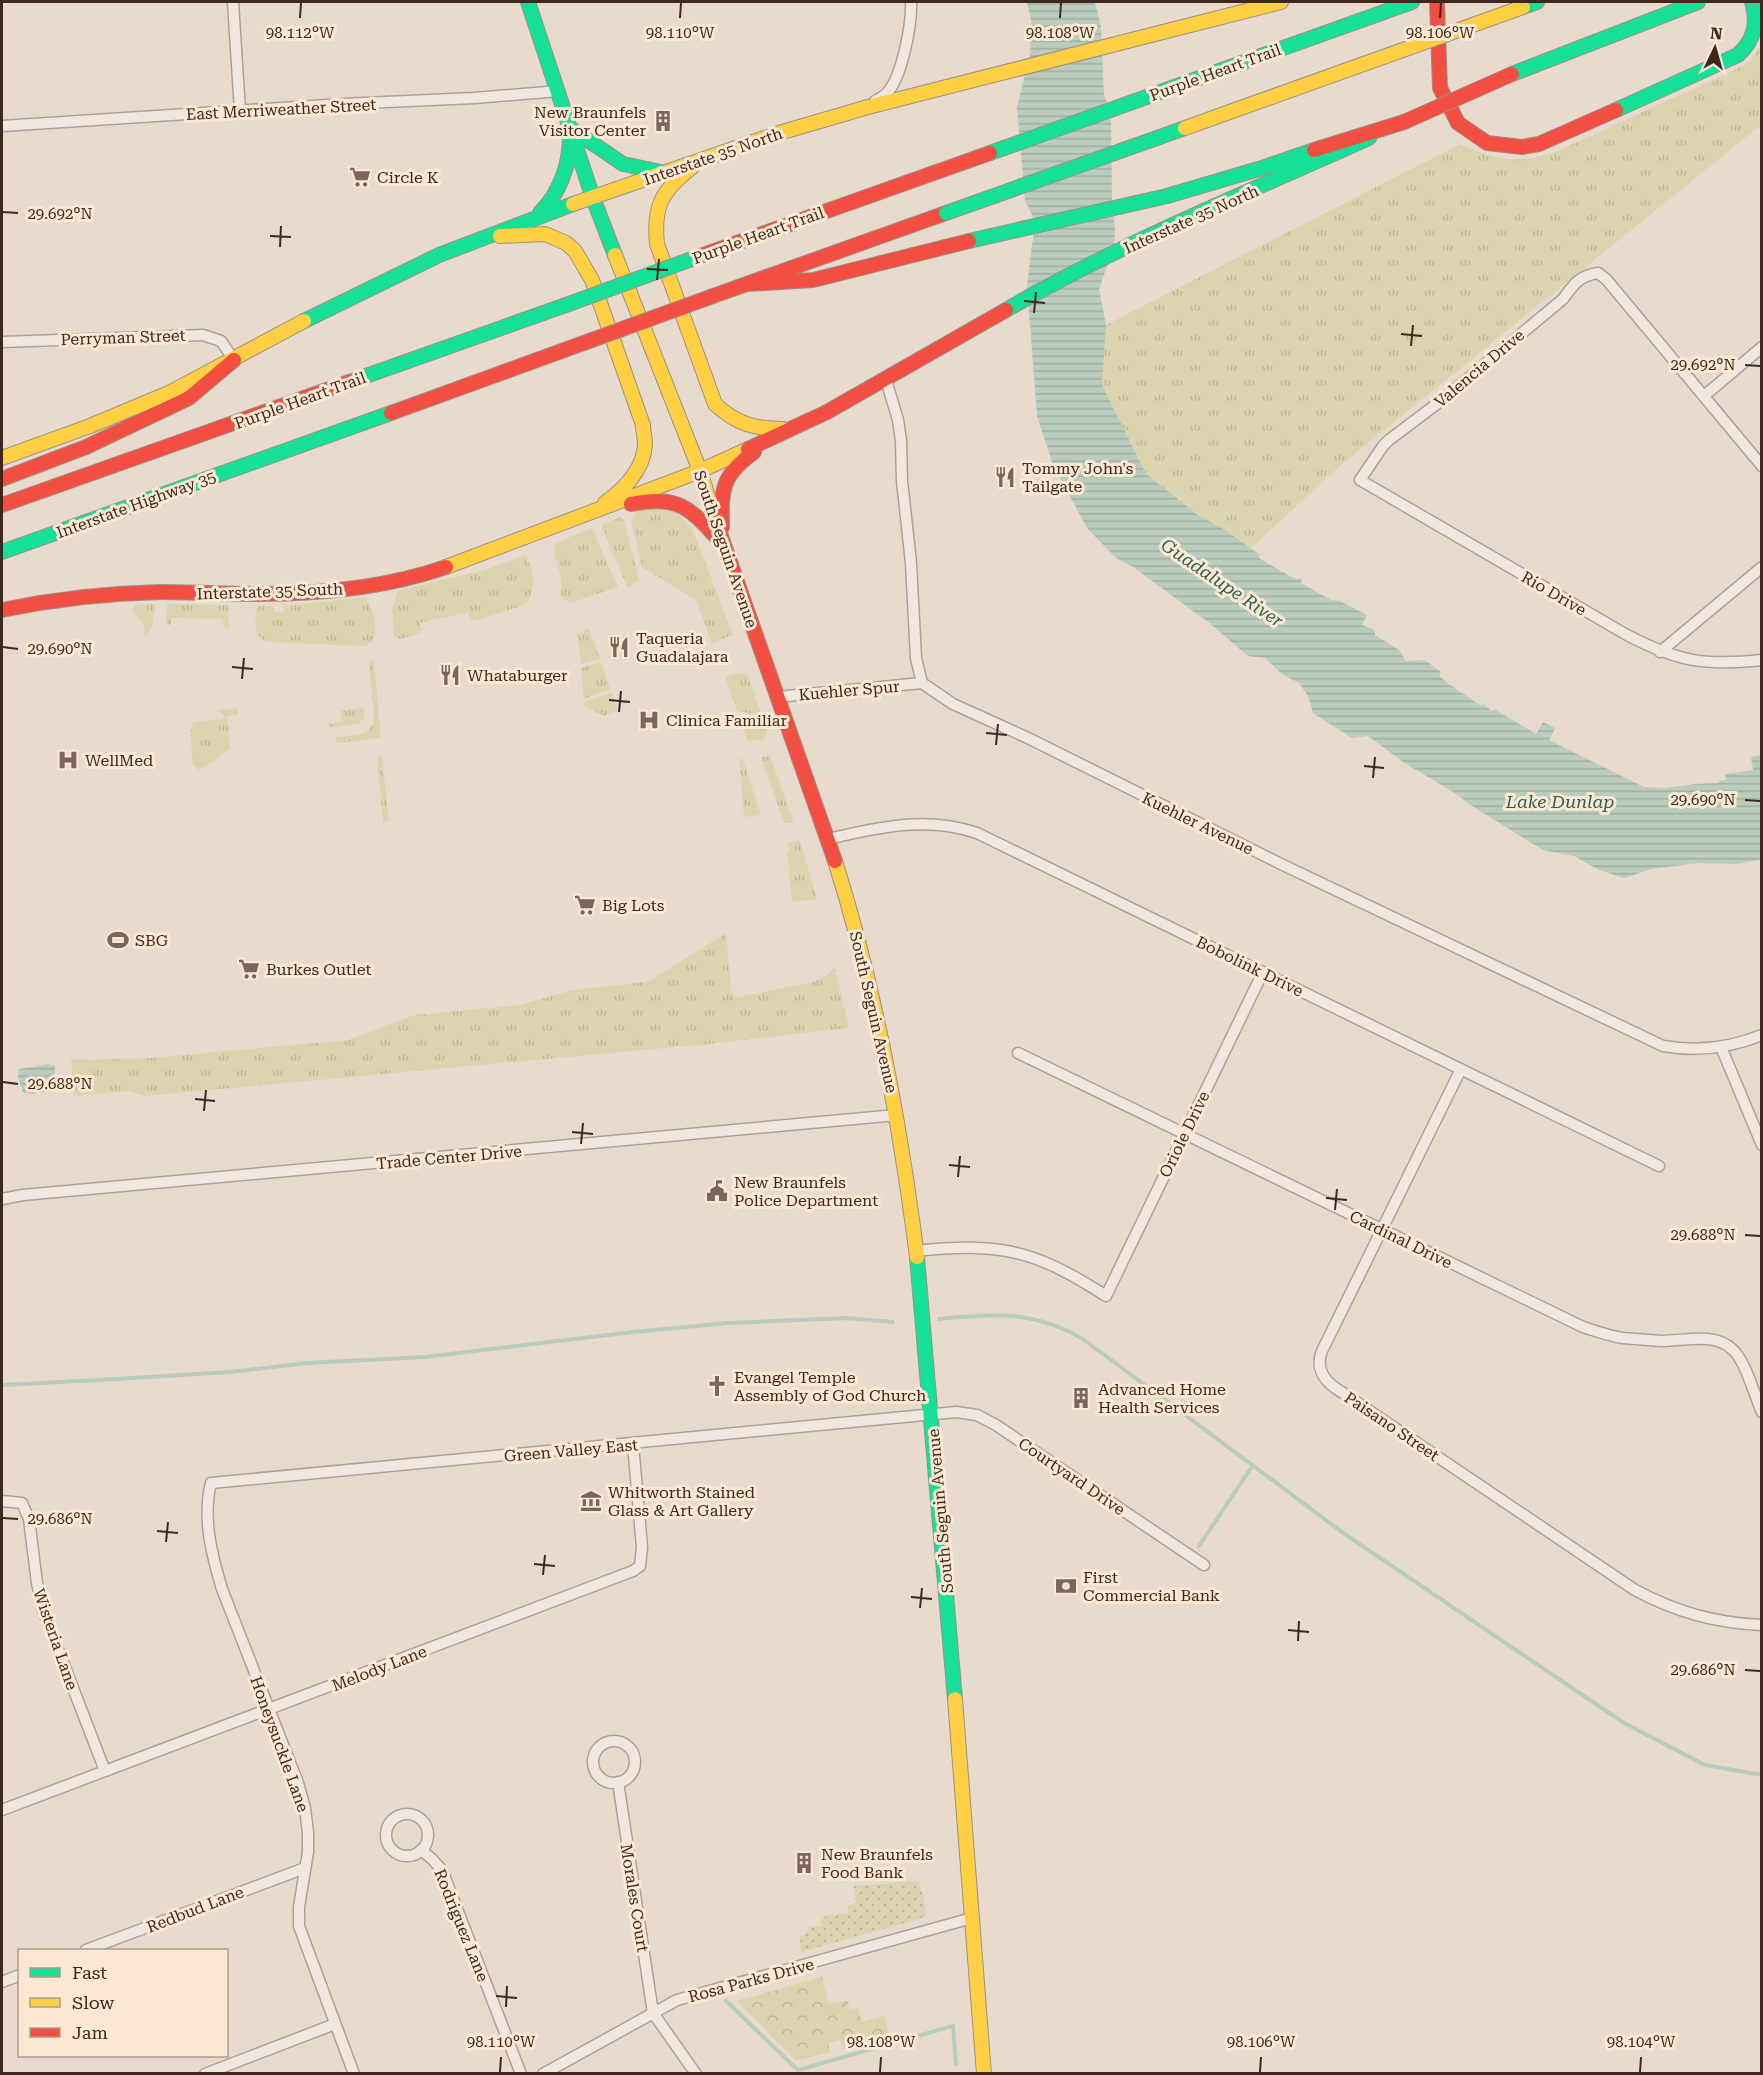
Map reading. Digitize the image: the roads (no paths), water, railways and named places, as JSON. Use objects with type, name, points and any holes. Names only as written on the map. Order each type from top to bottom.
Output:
[{"type":"main road","name":"South Seguin Avenue","points":[[528,2],[560,91],[593,198],[700,471],[722,543],[828,839],[868,977],[897,1115],[916,1251],[932,1414],[984,2073]]},
{"type":"main road","name":"Interstate 35 North","points":[[593,198],[822,118],[980,80],[1281,2]]},
{"type":"main road","name":"Purple Heart Trail","points":[[2,505],[1412,2]]},
{"type":"main road","points":[[1437,2],[1440,88],[1458,123],[1487,143],[1522,147],[1539,144],[1556,137],[1738,55],[1748,46],[1754,35],[1756,22],[1752,2]]},
{"type":"main road","points":[[748,284],[1537,2]]},
{"type":"main road","name":"Interstate 35 North","points":[[700,471],[827,411],[886,380],[1044,288],[1136,243],[1512,74],[1698,2]]},
{"type":"main road","points":[[748,284],[813,280],[948,246],[1167,196],[1404,122]]},
{"type":"main road","points":[[570,128],[623,164],[663,173]]},
{"type":"main road","points":[[536,217],[550,204],[561,182],[569,158],[570,128]]},
{"type":"main road","points":[[704,159],[671,184],[662,194],[656,211],[657,244],[715,404],[746,427],[788,429]]},
{"type":"main road","points":[[2,458],[130,411],[234,360],[374,285],[480,239],[593,198]]},
{"type":"main road","points":[[480,239],[525,233],[545,233],[557,236],[575,250],[584,262],[592,280],[642,425],[645,444],[639,467],[629,482],[616,496],[591,513]]},
{"type":"main road","name":"Interstate Highway 35","points":[[2,552],[748,284]]},
{"type":"main road","points":[[2,479],[86,447],[189,398],[234,360]]},
{"type":"main road","points":[[722,543],[721,500],[726,477],[730,470],[788,429]]},
{"type":"main road","name":"Interstate 35 South","points":[[2,610],[51,600],[107,594],[161,592],[264,594],[339,590],[379,584],[443,568],[700,471]]},
{"type":"main road","points":[[591,513],[653,500],[672,501],[693,512],[722,543]]},
{"type":"main road","points":[[2,564],[67,528]]},
{"type":"street","points":[[233,2],[240,111]]},
{"type":"street","points":[[868,106],[887,93],[896,80],[906,49],[911,2]]},
{"type":"street","name":"East Merriweather Street","points":[[2,126],[560,91]]},
{"type":"street","name":"Valencia Drive","points":[[1360,480],[1389,440],[1442,400],[1563,299],[1584,275],[1598,273],[1606,279],[1704,396]]},
{"type":"street","name":"Perryman Street","points":[[2,342],[203,335],[221,341],[234,360]]},
{"type":"street","points":[[1761,347],[1704,396],[1761,466]]},
{"type":"street","points":[[886,380],[898,420],[901,441],[916,658],[922,683]]},
{"type":"street","name":"Rio Drive","points":[[1360,480],[1627,635],[1660,651],[1688,661],[1725,663],[1761,660]]},
{"type":"street","points":[[1660,651],[1761,567]]},
{"type":"street","name":"Kuehler Spur","points":[[777,697],[922,683]]},
{"type":"street","name":"Kuehler Avenue","points":[[922,683],[953,704],[1028,738],[1294,870],[1663,1046],[1698,1050],[1721,1047],[1761,1035]]},
{"type":"street","name":"Bobolink Drive","points":[[828,839],[903,824],[940,824],[965,829],[988,838],[1659,1166]]},
{"type":"street","name":"Oriole Drive","points":[[916,1251],[973,1247],[1015,1251],[1052,1264],[1106,1296],[1263,972]]},
{"type":"street","points":[[1721,1047],[1761,1146]]},
{"type":"street","name":"Cardinal Drive","points":[[1018,1053],[1583,1327],[1620,1338],[1660,1341],[1705,1339],[1725,1343],[1740,1359],[1761,1412]]},
{"type":"street","name":"Paisano Street","points":[[1461,1069],[1320,1356],[1320,1370],[1329,1383],[1635,1590],[1655,1601],[1698,1617],[1761,1625]]},
{"type":"street","name":"Trade Center Drive","points":[[2,1199],[23,1195],[897,1115]]},
{"type":"street","name":"Courtyard Drive","points":[[932,1414],[956,1412],[977,1415],[986,1419],[1204,1565]]},
{"type":"street","name":"Green Valley East","points":[[210,1484],[222,1481],[932,1414]]},
{"type":"street","name":"Melody Lane","points":[[2,1809],[633,1572],[640,1566],[642,1547],[633,1444]]},
{"type":"street","name":"Honeysuckle Lane","points":[[210,1484],[209,1526],[217,1571],[305,1808],[308,1833],[299,1907],[301,1933],[354,2073]]},
{"type":"street","name":"Wisteria Lane","points":[[2,1502],[22,1503],[29,1519],[37,1583],[43,1610],[105,1771]]},
{"type":"street","name":"Morales Court","points":[[618,1782],[653,2013]]},
{"type":"street","name":"Rodriguez Lane","points":[[421,1850],[442,1870],[521,2073]]},
{"type":"street","name":"Redbud Lane","points":[[89,1949],[305,1868]]},
{"type":"street","name":"Rosa Parks Drive","points":[[543,2073],[677,2000],[972,1918]]},
{"type":"street","points":[[2,1982],[18,1976]]},
{"type":"street","points":[[653,2013],[696,2073]]},
{"type":"street","points":[[205,2073],[335,2024]]},
{"type":"water","name":"Lake Dunlap","points":[[1027,2],[1093,2],[1096,5],[1101,27],[1104,95],[1111,113],[1112,202],[1115,229],[1114,246],[1099,289],[1106,325],[1102,385],[1146,474],[1198,515],[1227,531],[1260,555],[1259,558],[1293,578],[1302,579],[1301,583],[1331,600],[1340,601],[1367,615],[1362,625],[1375,630],[1375,635],[1399,650],[1406,661],[1425,660],[1441,672],[1439,676],[1481,706],[1483,704],[1492,711],[1494,709],[1536,734],[1543,722],[1555,728],[1549,740],[1644,787],[1666,788],[1719,783],[1719,781],[1726,780],[1725,774],[1753,770],[1751,757],[1761,755],[1761,860],[1735,864],[1699,863],[1651,869],[1624,878],[1597,869],[1574,856],[1543,850],[1406,764],[1368,736],[1352,738],[1313,713],[1308,696],[1299,683],[1282,674],[1265,658],[1248,656],[1208,622],[1133,567],[1116,558],[1087,528],[1053,465],[1037,416],[1027,285],[1035,222],[1025,200],[1017,107],[1030,54],[1031,21]]},
{"type":"water","points":[[49,1064],[55,1066],[54,1091],[31,1094],[23,1092],[18,1077],[19,1069]]},
{"type":"waterway","points":[[939,1319],[1013,1316],[1047,1323],[1083,1339],[1346,1535],[1624,1723],[1705,1765],[1762,1775]]},
{"type":"waterway","points":[[2,1385],[230,1372],[307,1363],[425,1357],[728,1323],[847,1318],[893,1322]]},
{"type":"waterway","points":[[1199,1546],[1253,1465]]},
{"type":"waterway","points":[[726,2001],[798,2070],[953,2026],[956,2064]]},
{"type":"place","name":"New Braunfels Visitor Center","points":[[663,121]]},
{"type":"place","name":"Circle K","points":[[360,177]]},
{"type":"place","name":"Tommy John's Tailgate","points":[[1005,477]]},
{"type":"place","name":"Taqueria Guadalajara","points":[[619,647]]},
{"type":"place","name":"Whataburger","points":[[450,675]]},
{"type":"place","name":"Clinica Familiar","points":[[649,720]]},
{"type":"place","name":"WellMed","points":[[68,760]]},
{"type":"place","name":"Big Lots","points":[[585,905]]},
{"type":"place","name":"SBG","points":[[118,940]]},
{"type":"place","name":"Burkes Outlet","points":[[249,969]]},
{"type":"place","name":"New Braunfels Police Department","points":[[717,1191]]},
{"type":"place","name":"Evangel Temple Assembly of God Church","points":[[717,1386]]},
{"type":"place","name":"Advanced Home Health Services","points":[[1081,1398]]},
{"type":"place","name":"Whitworth Stained Glass & Art Gallery","points":[[591,1501]]},
{"type":"place","name":"First Commercial Bank","points":[[1066,1586]]},
{"type":"place","name":"New Braunfels Food Bank","points":[[804,1863]]},
{"type":"water label","name":"Guadalupe River","points":[[1222,583]]}]
